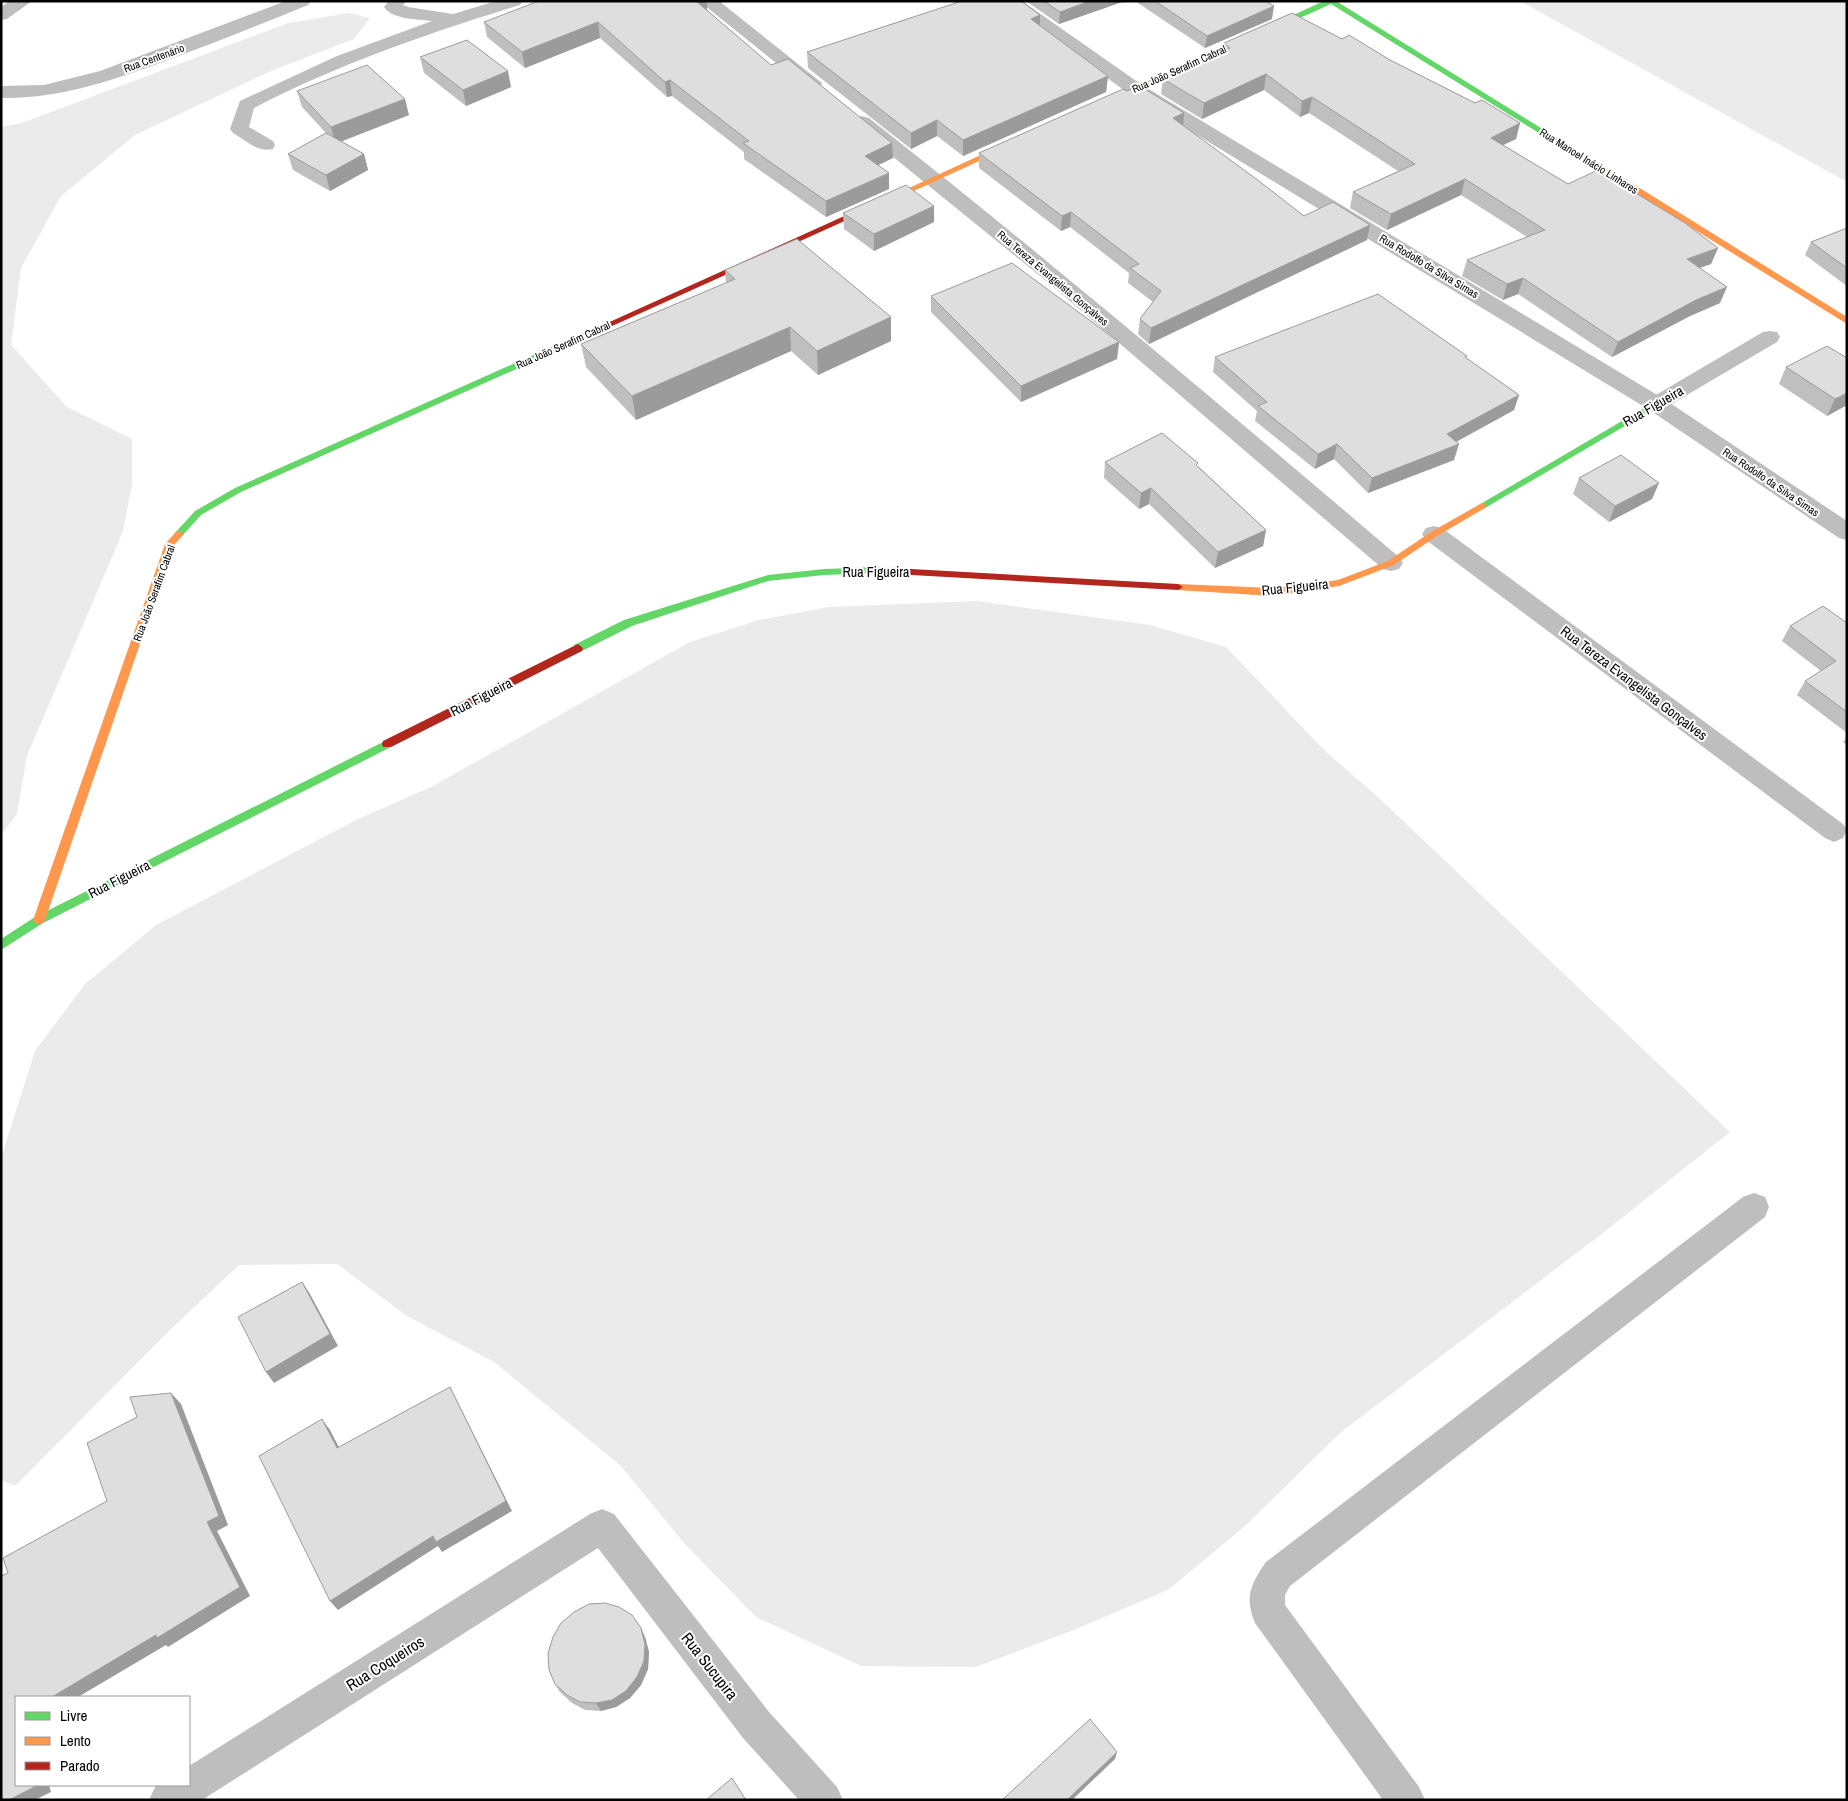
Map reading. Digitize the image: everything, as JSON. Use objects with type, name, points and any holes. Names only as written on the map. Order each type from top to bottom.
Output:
[{"type":"street","points":[[1,15],[23,1]]},
{"type":"street","name":"Rua Centenário","points":[[1,92],[38,91],[96,78],[199,42],[302,1]]},
{"type":"street","points":[[708,1],[825,93]]},
{"type":"street","name":"Rua Rodolfo da Silva Simas","points":[[1010,1],[1135,88],[1656,404],[1847,532]]},
{"type":"street","name":"Rua João Serafim Cabral","points":[[1092,108],[1331,1]]},
{"type":"street","name":"Rua Manoel Inácio Linhares","points":[[1331,1],[1847,321]]},
{"type":"street","name":"Rua Tereza Evangelista Gonçalves","points":[[848,112],[934,179],[1190,391],[1391,563]]},
{"type":"street","name":"Rua João Serafim Cabral","points":[[39,920],[170,544],[198,513],[238,490],[1022,140]]},
{"type":"street","name":"Rua Figueira","points":[[1,945],[39,920],[628,623],[768,578],[824,572],[892,570],[1274,592],[1339,583],[1391,563],[1434,534],[1656,404]]},
{"type":"street","name":"Rua Tereza Evangelista Gonçalves","points":[[1434,534],[1834,831]]},
{"type":"street","points":[[1406,1800],[1267,1611],[1267,1590],[1278,1574],[1754,1207]]},
{"type":"street","name":"Rua Coqueiros","points":[[168,1800],[602,1526]]},
{"type":"street","name":"Rua Sucupira","points":[[602,1526],[756,1725],[824,1800]]},
{"type":"lane","points":[[398,1],[393,7],[404,12],[454,19]]},
{"type":"lane","points":[[266,145],[239,129],[246,105],[285,84],[454,19],[514,1]]},
{"type":"lane","name":"Rua Figueira","points":[[1656,404],[1770,337]]},
{"type":"shaded area","points":[[1520,1],[1847,1],[1847,182]]},
{"type":"shaded area","points":[[349,13],[370,18],[354,39],[271,71],[135,135],[61,196],[21,268],[11,345],[67,407],[132,439],[132,484],[123,531],[27,756],[17,814],[1,835],[1,127],[22,123],[288,23]]},
{"type":"shaded area","points":[[977,601],[1150,625],[1226,647],[1324,750],[1378,797],[1730,1132],[1603,1233],[1340,1433],[1244,1527],[1168,1590],[1076,1629],[976,1667],[861,1666],[756,1617],[684,1543],[620,1465],[494,1362],[407,1316],[337,1264],[239,1265],[169,1331],[15,1486],[1,1480],[1,1158],[35,1051],[85,984],[156,925],[356,820],[431,787],[690,642],[759,620],[829,607]]},
{"type":"building","points":[[539,1],[696,1],[771,65],[788,59],[892,143],[865,156],[889,173],[826,201],[743,143],[749,141],[670,80],[665,82],[598,22],[522,52],[484,22]]},
{"type":"building","points":[[962,1],[1021,1],[1040,15],[1031,19],[1108,76],[963,140],[937,120],[911,133],[807,52]]},
{"type":"building","points":[[1044,1],[1090,1],[1060,12]]},
{"type":"building","points":[[1155,1],[1265,1],[1274,6],[1207,36]]},
{"type":"building","points":[[1292,13],[1342,39],[1349,35],[1390,60],[1475,103],[1482,100],[1520,123],[1491,138],[1568,184],[1598,170],[1685,223],[1718,248],[1687,259],[1727,287],[1696,300],[1618,342],[1523,278],[1507,284],[1467,260],[1545,230],[1465,179],[1391,214],[1353,192],[1415,164],[1312,97],[1302,101],[1266,74],[1204,103],[1163,79],[1230,48],[1224,43]]},
{"type":"building","points":[[467,40],[508,71],[463,90],[420,57]]},
{"type":"building","points":[[367,65],[405,99],[331,127],[297,91]]},
{"type":"building","points":[[1135,88],[1138,90],[1143,88],[1184,113],[1173,118],[1304,216],[1333,202],[1370,225],[1151,328],[1140,319],[1161,291],[1130,268],[1139,264],[1071,212],[1062,216],[979,153],[1123,89],[1127,91]]},
{"type":"building","points":[[326,133],[364,154],[326,175],[288,154]]},
{"type":"building","points":[[906,185],[934,206],[874,234],[843,213]]},
{"type":"building","points":[[1847,228],[1847,268],[1811,242]]},
{"type":"building","points":[[797,239],[891,317],[817,351],[790,327],[632,396],[581,344],[735,279],[725,270]]},
{"type":"building","points":[[1012,263],[1119,342],[1021,386],[931,296]]},
{"type":"building","points":[[1378,294],[1519,395],[1447,434],[1459,444],[1372,478],[1337,444],[1318,454],[1258,406],[1267,402],[1215,357]]},
{"type":"building","points":[[1827,346],[1847,358],[1847,393],[1835,399],[1786,367]]},
{"type":"building","points":[[1162,433],[1198,463],[1196,465],[1266,530],[1218,552],[1151,488],[1141,493],[1105,462]]},
{"type":"building","points":[[1621,455],[1659,483],[1615,506],[1579,478]]},
{"type":"building","points":[[1823,606],[1847,623],[1847,712],[1805,681],[1836,661],[1790,626]]},
{"type":"building","points":[[302,1282],[330,1334],[266,1372],[238,1317]]},
{"type":"building","points":[[450,1387],[506,1501],[436,1542],[433,1536],[330,1601],[259,1456],[322,1419],[337,1448]]},
{"type":"building","points":[[171,1393],[219,1516],[207,1522],[240,1587],[157,1638],[156,1635],[54,1696],[15,1696],[15,1786],[36,1786],[9,1800],[1,1800],[1,1576],[8,1573],[3,1558],[107,1501],[87,1443],[137,1417],[130,1397]]},
{"type":"building","points":[[605,1603],[619,1607],[632,1615],[641,1628],[645,1644],[644,1661],[637,1677],[626,1691],[612,1700],[596,1703],[580,1702],[567,1695],[555,1684],[549,1670],[548,1653],[553,1637],[561,1623],[574,1612],[589,1604]]},
{"type":"building","points":[[1090,1719],[1117,1752],[1067,1800],[1002,1800]]},
{"type":"building","points":[[732,1778],[746,1800],[706,1800]]},
{"type":"traffic: fast","points":[[1331,1],[1611,174]]},
{"type":"traffic: fast","points":[[1102,104],[1331,1]]},
{"type":"traffic: fast","points":[[179,534],[198,513],[238,490],[587,334]]},
{"type":"traffic: fast","points":[[1482,506],[1656,404]]},
{"type":"traffic: fast","points":[[578,648],[628,623],[768,578],[824,572],[876,570]]},
{"type":"traffic: fast","points":[[1,945],[39,920],[387,744]]},
{"type":"traffic: slow","points":[[876,205],[1012,144]]},
{"type":"traffic: slow","points":[[1611,174],[1847,321]]},
{"type":"traffic: slow","points":[[1178,587],[1274,592],[1339,583],[1391,563],[1434,534],[1482,506]]},
{"type":"traffic: slow","points":[[39,920],[170,544],[179,534]]},
{"type":"traffic: jam","points":[[587,334],[876,205]]},
{"type":"traffic: jam","points":[[876,570],[1178,587]]},
{"type":"traffic: jam","points":[[387,744],[578,648]]}]
